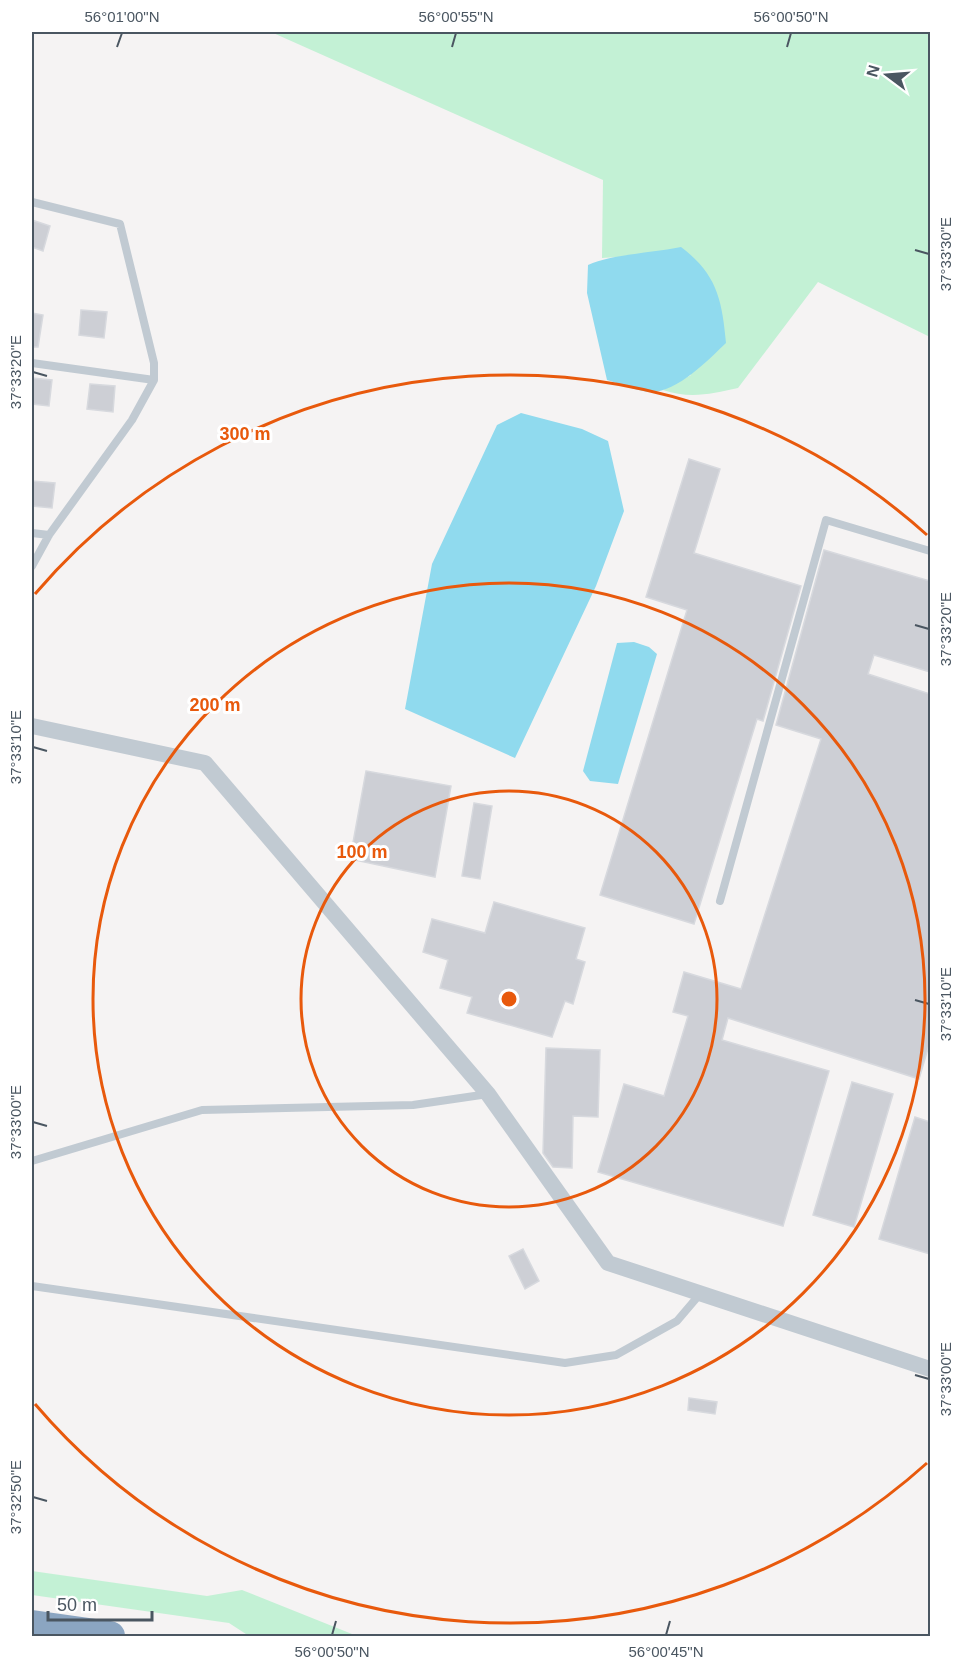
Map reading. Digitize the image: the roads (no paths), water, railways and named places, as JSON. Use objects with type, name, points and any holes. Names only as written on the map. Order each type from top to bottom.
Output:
[{"type":"highway","points":[[32,1625],[110,1636]]},
{"type":"street","points":[[32,726],[205,763],[488,1094],[608,1263],[930,1370]]},
{"type":"lane","points":[[32,202],[120,224],[154,363],[154,380],[132,420],[49,535],[32,566]]},
{"type":"lane","points":[[32,363],[154,380]]},
{"type":"lane","points":[[720,901],[826,520],[930,551]]},
{"type":"lane","points":[[32,533],[49,535]]},
{"type":"lane","points":[[32,1161],[202,1110],[413,1105],[488,1094]]},
{"type":"lane","points":[[32,1286],[565,1363],[616,1355],[677,1321],[700,1294]]},
{"type":"water","points":[[681,247],[703,267],[716,289],[726,343],[691,375],[669,388],[648,392],[607,380],[587,293],[588,265],[621,256]]},
{"type":"water","points":[[521,413],[582,429],[608,441],[624,511],[596,586],[515,758],[405,709],[432,564],[497,425]]},
{"type":"water","points":[[634,642],[649,647],[657,654],[618,784],[590,781],[583,771],[617,643]]}]
